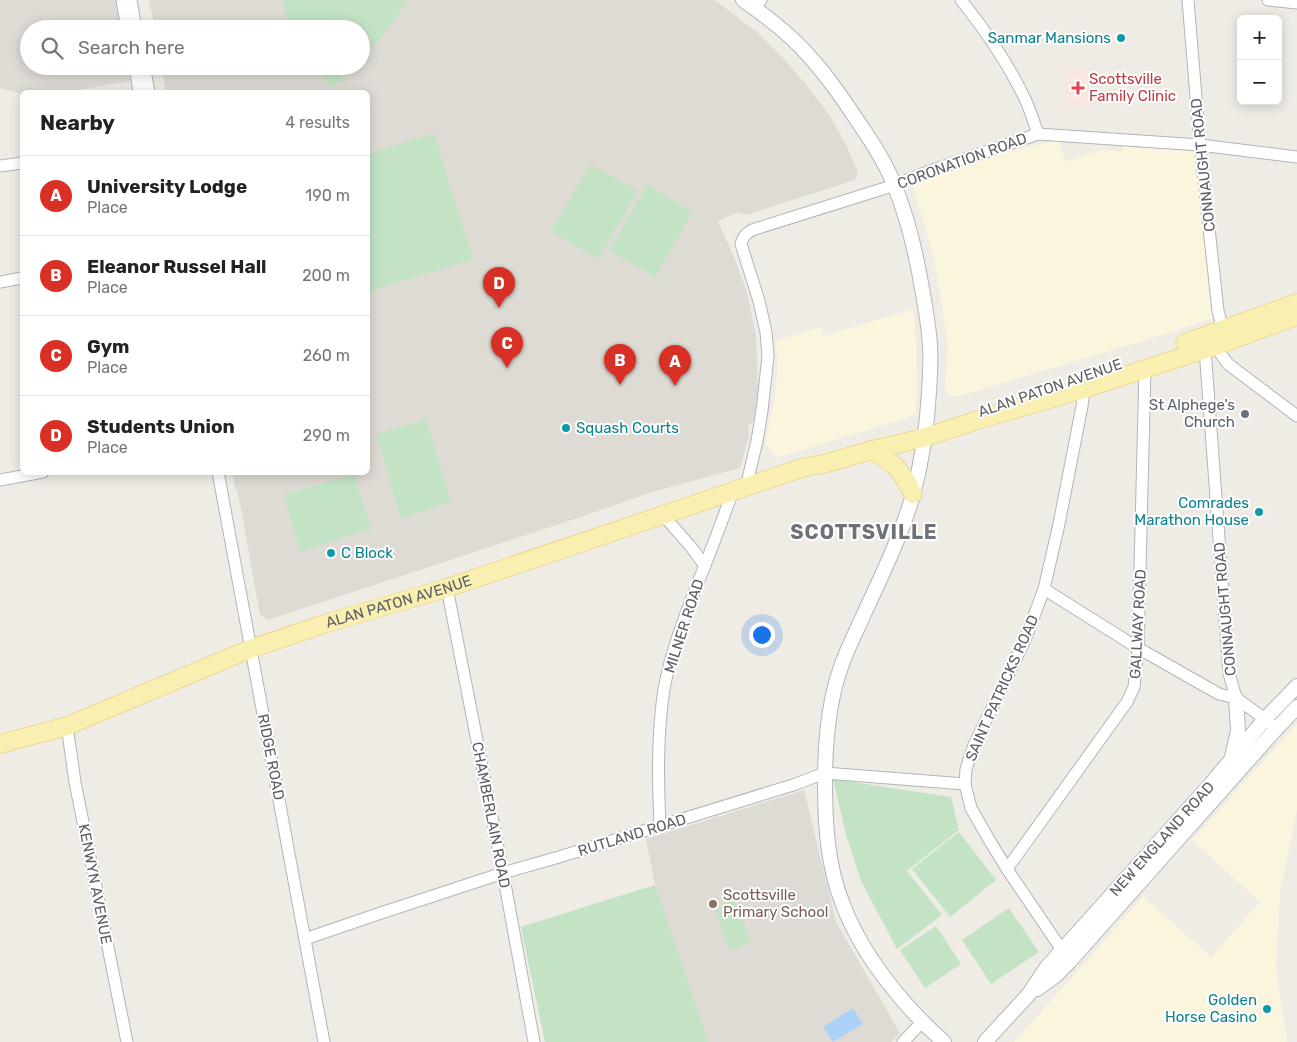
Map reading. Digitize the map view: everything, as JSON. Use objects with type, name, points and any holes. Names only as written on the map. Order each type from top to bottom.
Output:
[{"type":"main road","name":"ALAN PATON AVENUE","points":[[0,744],[67,726],[250,649],[447,588],[802,468],[872,450],[1297,303]]},
{"type":"main road","name":"ALAN PATON AVENUE","points":[[802,468],[821,456],[838,450],[981,419],[1084,389],[1297,316]]},
{"type":"main road","points":[[872,450],[899,469],[913,494]]},
{"type":"street","points":[[122,0],[126,20]]},
{"type":"street","points":[[130,0],[134,20]]},
{"type":"street","points":[[743,0],[758,4],[809,55],[848,106],[875,146],[895,185],[906,218],[920,275],[929,331],[931,364],[926,432],[913,494],[890,559],[854,635],[836,682],[827,732],[824,808],[834,876],[841,901],[858,936],[896,991],[922,1022],[944,1042]]},
{"type":"street","points":[[961,0],[991,41],[1017,82],[1038,134]]},
{"type":"street","name":"CONNAUGHT ROAD","points":[[1188,0],[1200,145],[1218,311],[1223,330]]},
{"type":"street","points":[[1268,0],[1297,4]]},
{"type":"street","points":[[136,75],[139,90]]},
{"type":"street","points":[[146,75],[149,90]]},
{"type":"street","name":"CORONATION ROAD","points":[[752,230],[895,185],[1038,134],[1200,145],[1297,157]]},
{"type":"street","points":[[0,166],[20,162]]},
{"type":"street","name":"MILNER ROAD","points":[[660,826],[658,764],[660,728],[664,688],[672,654],[705,566],[740,489],[757,441],[762,412],[768,356],[766,332],[759,301],[741,244],[742,238],[752,230]]},
{"type":"street","points":[[0,282],[20,278]]},
{"type":"street","points":[[1210,347],[1228,364],[1297,416]]},
{"type":"street","name":"CONNAUGHT ROAD","points":[[1210,347],[1229,673],[1236,698],[1270,724]]},
{"type":"street","name":"GALLWAY ROAD","points":[[1007,869],[1127,702],[1136,682],[1145,369]]},
{"type":"street","name":"SAINT PATRICKS ROAD","points":[[1066,956],[1007,869],[971,808],[965,784],[966,769],[974,745],[1025,640],[1044,589],[1063,505],[1084,389]]},
{"type":"street","points":[[0,480],[27,475]]},
{"type":"street","name":"RIDGE ROAD","points":[[219,475],[324,1042]]},
{"type":"street","points":[[663,516],[705,566]]},
{"type":"street","name":"CHAMBERLAIN ROAD","points":[[447,588],[534,1042]]},
{"type":"street","points":[[1044,589],[1138,648],[1220,694],[1236,698],[1238,731],[1231,760]]},
{"type":"street","name":"NEW ENGLAND ROAD","points":[[988,1039],[1029,994],[1048,967],[1066,956],[1270,724],[1297,686]]},
{"type":"street","name":"NEW ENGLAND ROAD","points":[[1066,956],[1231,760],[1270,724],[1297,707]]},
{"type":"street","name":"KENWYN AVENUE","points":[[67,726],[74,782],[127,1042]]},
{"type":"street","name":"RUTLAND ROAD","points":[[305,939],[503,873],[793,785],[825,773],[965,784]]},
{"type":"street","points":[[904,1042],[922,1022]]},
{"type":"shaded area","points":[[0,0],[119,0],[122,20],[20,20],[20,75],[130,75],[131,81],[77,90],[20,90],[20,93],[0,88]]},
{"type":"shaded area","points":[[149,0],[715,0],[758,33],[805,83],[830,116],[847,147],[858,173],[855,180],[746,215],[738,212],[718,221],[746,289],[756,335],[758,387],[754,421],[748,426],[749,437],[740,468],[652,492],[268,620],[260,615],[233,475],[370,475],[370,90],[166,90],[163,75],[370,75],[370,20],[153,20]]},
{"type":"shaded area","name":"Scottsville Family Clinic","points":[[1085,65],[1095,107],[1067,109],[1063,70]]},
{"type":"shaded area","points":[[1058,140],[1066,162],[1104,149],[1122,152],[1122,145],[1199,151],[1214,318],[956,397],[945,392],[948,345],[934,259],[912,181],[991,155]]},
{"type":"shaded area","points":[[913,308],[917,348],[916,413],[907,418],[776,458],[765,444],[775,397],[778,367],[776,341],[821,327],[824,336]]},
{"type":"shaded area","points":[[1297,724],[1297,810],[1280,892],[1276,968],[1287,1042],[1014,1042],[1143,896],[1211,957],[1260,902],[1192,840]]},
{"type":"shaded area","name":"Scottsville Primary School","points":[[804,790],[836,922],[900,1033],[891,1042],[545,1042],[521,927],[655,885],[646,839]]},
{"type":"green space","points":[[283,0],[408,0],[385,33],[370,50],[370,20],[288,20]]},
{"type":"green space","points":[[321,75],[346,75],[331,89]]},
{"type":"green space","points":[[434,133],[473,259],[370,291],[370,153]]},
{"type":"green space","points":[[590,164],[638,191],[598,259],[551,231]]},
{"type":"green space","points":[[647,185],[693,212],[655,277],[609,250]]},
{"type":"green space","points":[[426,419],[451,502],[401,518],[376,434]]},
{"type":"green space","points":[[354,475],[371,529],[300,551],[284,495]]},
{"type":"green space","points":[[833,779],[951,797],[959,830],[907,871],[942,915],[897,949],[861,881],[847,838]]},
{"type":"green space","points":[[959,832],[996,880],[950,917],[912,869]]},
{"type":"green space","points":[[655,885],[708,1042],[545,1042],[521,927]]},
{"type":"green space","points":[[735,899],[751,943],[729,950],[714,906]]},
{"type":"green space","points":[[1009,908],[1039,952],[991,984],[962,940]]},
{"type":"green space","points":[[936,926],[961,964],[925,988],[900,950]]},
{"type":"water","points":[[853,1008],[863,1024],[833,1042],[823,1027]]},
{"type":"place","name":"Sanmar Mansions","points":[[1121,38]]},
{"type":"place","name":"Scottsville Family Clinic","points":[[1078,88]]},
{"type":"place","name":"Students Union","points":[[499,308]]},
{"type":"place","name":"Gym","points":[[507,368]]},
{"type":"place","name":"Eleanor Russel Hall","points":[[620,385]]},
{"type":"place","name":"University Lodge","points":[[675,386]]},
{"type":"place","name":"St Alphege's Church","points":[[1245,414]]},
{"type":"place","name":"Squash Courts","points":[[566,428]]},
{"type":"place","name":"Comrades Marathon House","points":[[1259,512]]},
{"type":"place","name":"C Block","points":[[331,553]]},
{"type":"place","name":"Scottsville Primary School","points":[[713,904]]},
{"type":"place","name":"Golden Horse Casino","points":[[1267,1009]]},
{"type":"district","name":"SCOTTSVILLE","points":[[864,532]]}]
